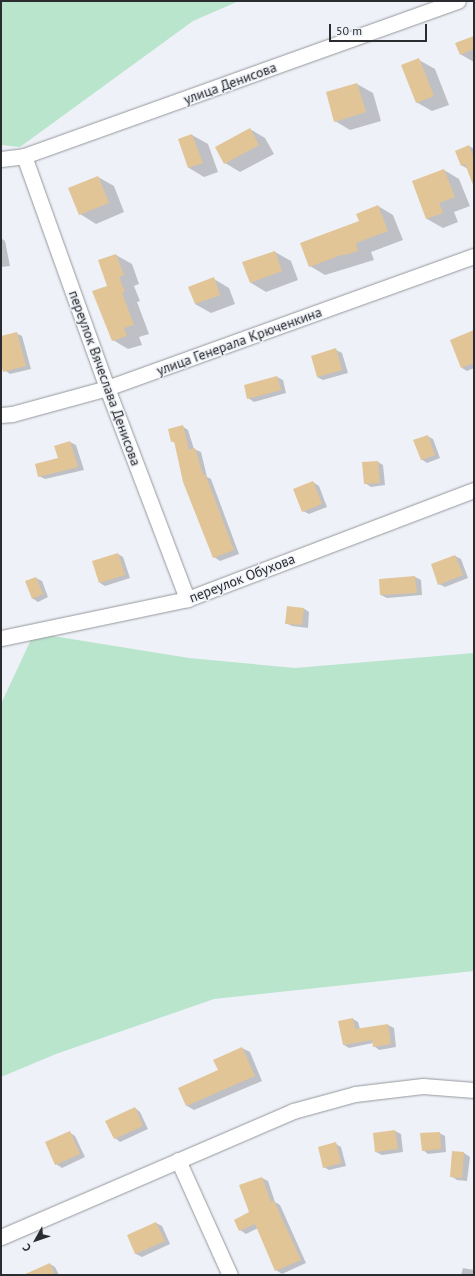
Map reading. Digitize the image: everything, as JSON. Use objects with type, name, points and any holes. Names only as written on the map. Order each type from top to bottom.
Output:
[{"type":"street","name":"улица Денисова","points":[[1,159],[24,156],[458,1]]},
{"type":"street","name":"переулок Вячеслава Денисова","points":[[24,156],[107,388],[187,599]]},
{"type":"street","name":"улица Генерала Крюченкина","points":[[1,415],[12,414],[107,388],[474,256]]},
{"type":"street","name":"переулок Обухова","points":[[1,638],[187,599],[474,490]]},
{"type":"street","points":[[1,1237],[293,1111],[355,1094],[423,1086],[474,1090]]},
{"type":"street","points":[[178,1160],[230,1275]]},
{"type":"green space","points":[[1,1],[239,1],[193,21],[20,147],[1,145]]},
{"type":"green space","points":[[34,633],[189,658],[295,668],[474,653],[474,971],[214,999],[56,1054],[1,1077],[1,704]]},
{"type":"building","points":[[474,36],[474,49],[460,55],[455,43]]},
{"type":"building","points":[[419,58],[434,96],[416,103],[401,65]]},
{"type":"building","points":[[357,83],[366,112],[334,122],[326,92]]},
{"type":"building","points":[[250,128],[259,145],[224,164],[215,147]]},
{"type":"building","points":[[192,134],[203,163],[188,168],[178,139]]},
{"type":"building","points":[[469,145],[474,158],[473,185],[465,164],[461,166],[455,151]]},
{"type":"building","points":[[444,169],[455,197],[439,203],[443,213],[426,219],[412,181]]},
{"type":"building","points":[[98,176],[109,203],[79,215],[68,188]]},
{"type":"building","points":[[378,205],[388,231],[356,243],[358,251],[344,254],[309,267],[300,243],[359,221],[356,214]]},
{"type":"building","points":[[275,251],[282,271],[250,283],[242,262]]},
{"type":"building","points":[[116,254],[124,275],[119,277],[125,292],[122,293],[134,325],[124,328],[127,336],[112,341],[92,291],[107,286],[98,260]]},
{"type":"building","points":[[214,277],[220,295],[195,304],[188,287]]},
{"type":"building","points":[[474,330],[474,363],[461,368],[450,340]]},
{"type":"building","points":[[17,332],[26,366],[3,372],[1,363],[1,336]]},
{"type":"building","points":[[336,348],[342,370],[317,377],[311,356]]},
{"type":"building","points":[[277,376],[281,390],[247,399],[244,385]]},
{"type":"building","points":[[183,425],[189,450],[195,448],[203,475],[205,474],[234,550],[213,558],[183,482],[174,441],[171,442],[168,429]]},
{"type":"building","points":[[428,435],[435,455],[421,460],[413,440]]},
{"type":"building","points":[[70,441],[78,467],[38,477],[35,464],[58,458],[54,446]]},
{"type":"building","points":[[378,461],[380,483],[364,484],[362,462]]},
{"type":"building","points":[[313,481],[322,504],[302,512],[293,489]]},
{"type":"building","points":[[118,553],[125,575],[99,583],[92,561]]},
{"type":"building","points":[[455,555],[463,575],[438,585],[431,564]]},
{"type":"building","points":[[415,576],[417,593],[380,595],[379,579]]},
{"type":"building","points":[[36,577],[43,594],[32,599],[25,581]]},
{"type":"building","points":[[287,606],[304,608],[302,625],[285,624]]},
{"type":"building","points":[[353,1018],[355,1029],[388,1024],[391,1044],[373,1047],[372,1040],[343,1045],[338,1021]]},
{"type":"building","points":[[242,1047],[255,1076],[186,1106],[178,1088],[218,1070],[213,1060]]},
{"type":"building","points":[[135,1107],[143,1126],[114,1139],[105,1121]]},
{"type":"building","points":[[395,1130],[398,1149],[375,1152],[373,1133]]},
{"type":"building","points":[[70,1131],[80,1154],[55,1165],[45,1142]]},
{"type":"building","points":[[440,1132],[441,1149],[422,1151],[420,1133]]},
{"type":"building","points":[[336,1142],[341,1163],[323,1168],[318,1147]]},
{"type":"building","points":[[452,1151],[464,1152],[462,1178],[450,1177]]},
{"type":"building","points":[[262,1177],[271,1202],[274,1201],[301,1260],[275,1271],[255,1224],[239,1231],[234,1220],[249,1212],[239,1185]]},
{"type":"building","points":[[156,1222],[165,1241],[135,1254],[127,1235]]},
{"type":"building","points":[[50,1263],[55,1275],[23,1275]]}]
